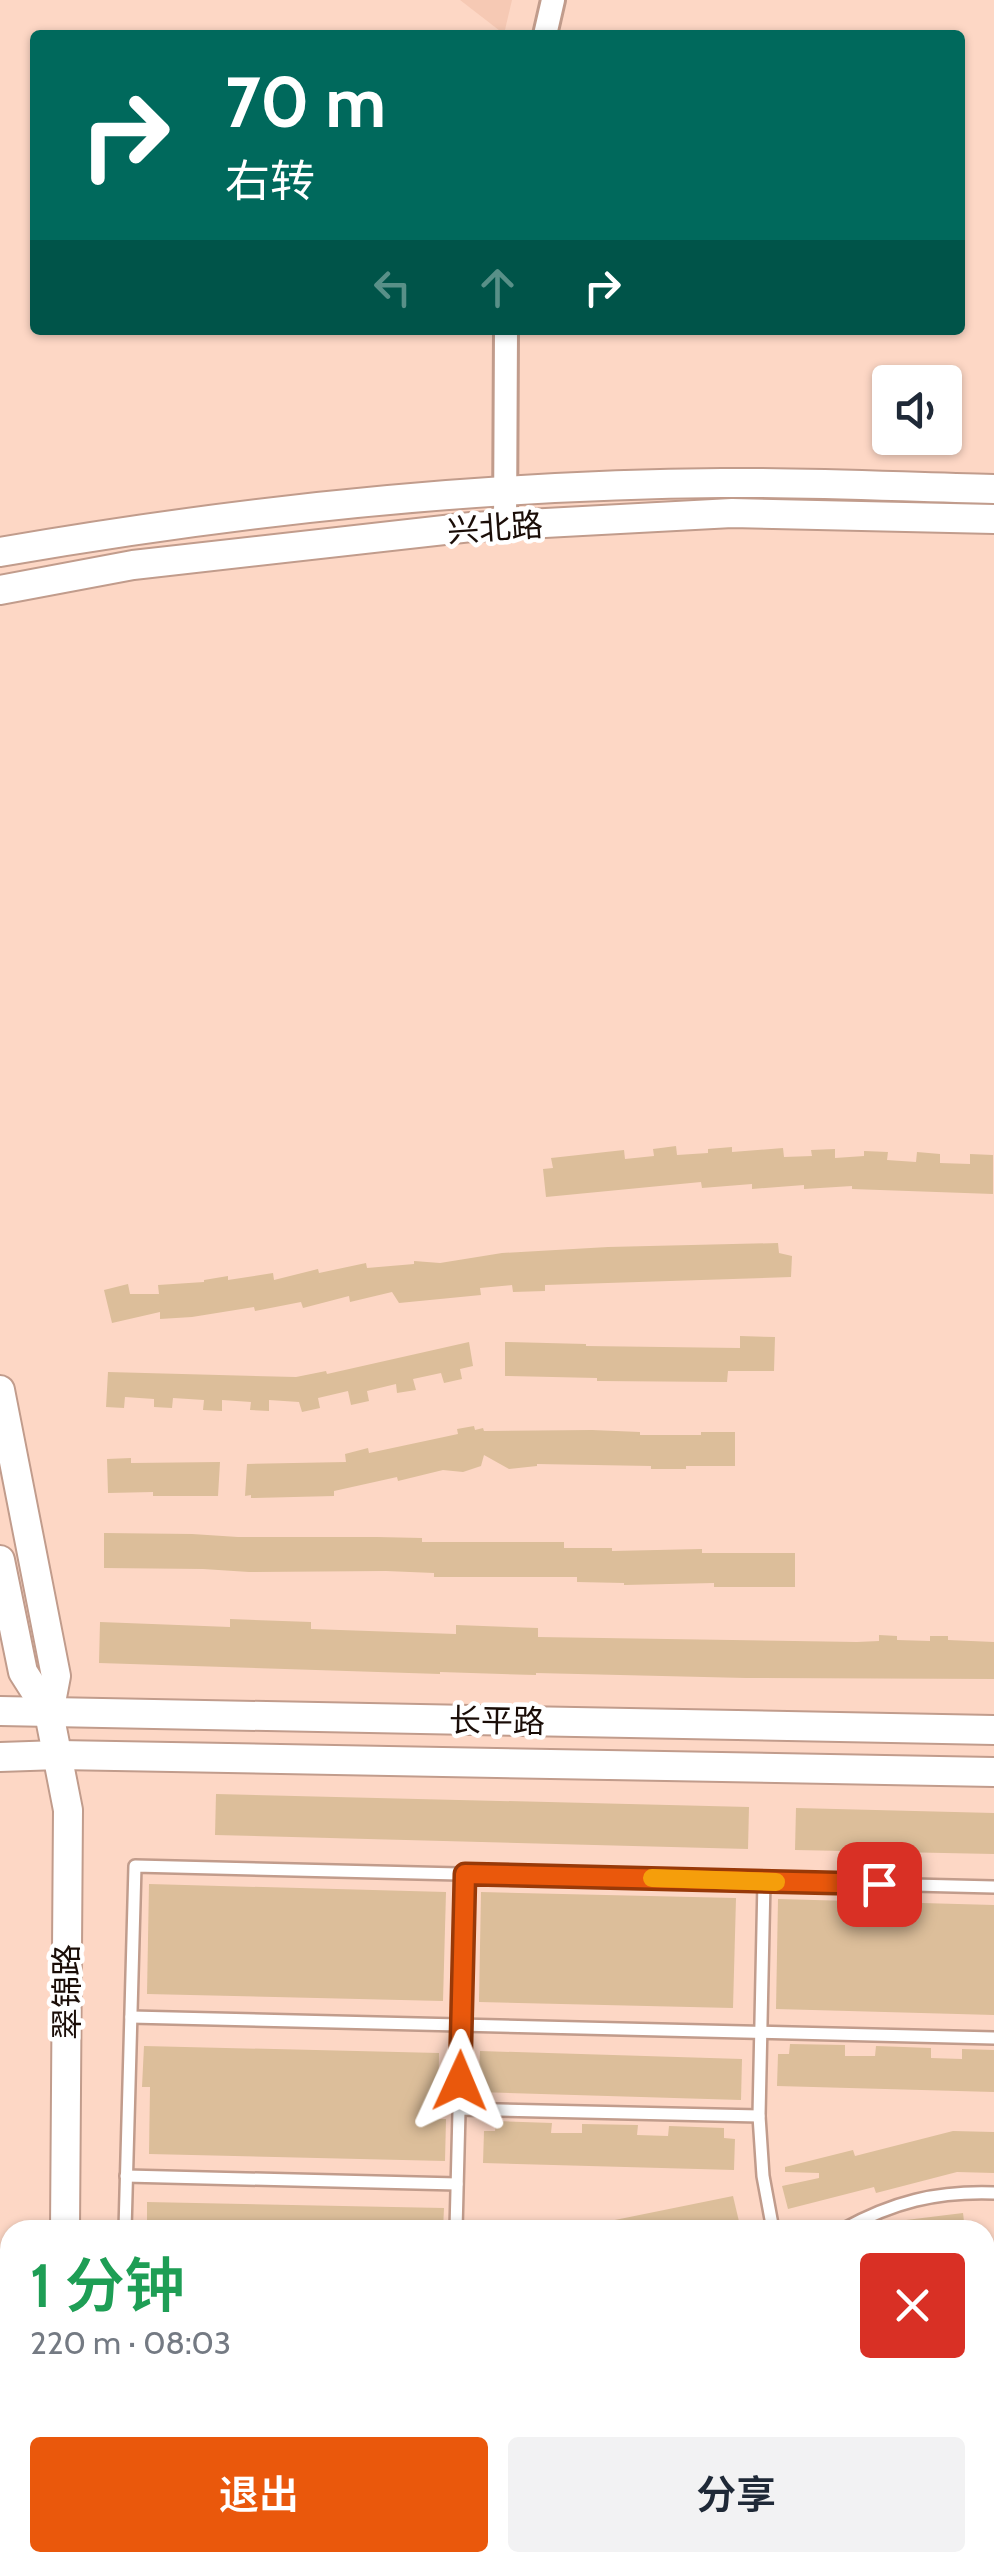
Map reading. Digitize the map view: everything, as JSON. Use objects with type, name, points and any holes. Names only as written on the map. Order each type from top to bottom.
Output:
[{"type":"street","points":[[545,30],[552,0]]},
{"type":"street","points":[[505,527],[506,335]]},
{"type":"street","name":"兴北路","points":[[0,552],[244,516],[503,491],[722,483],[994,489]]},
{"type":"street","name":"兴北路","points":[[0,590],[134,565],[471,528],[732,514],[994,518]]},
{"type":"street","points":[[0,1390],[56,1676],[49,1712]]},
{"type":"street","points":[[0,1560],[23,1672],[49,1712]]},
{"type":"street","name":"长平路","points":[[0,1710],[994,1730]]},
{"type":"street","name":"翠锦路","points":[[49,1712],[68,1810],[65,2220]]},
{"type":"street","name":"长平路","points":[[0,1757],[994,1772]]},
{"type":"lane","points":[[125,2220],[134,1866],[994,1887]]},
{"type":"lane","points":[[456,2220],[465,1874]]},
{"type":"lane","points":[[764,1881],[759,2116],[771,2220]]},
{"type":"lane","points":[[131,2017],[994,2038]]},
{"type":"lane","points":[[459,2109],[759,2116]]},
{"type":"lane","points":[[126,2176],[457,2184]]},
{"type":"lane","points":[[861,2220],[916,2198],[994,2192]]},
{"type":"shaded area","points":[[460,0],[512,0],[505,30],[499,30]]},
{"type":"building","points":[[676,1146],[677,1155],[732,1147],[732,1152],[783,1148],[784,1157],[812,1156],[811,1150],[835,1149],[835,1158],[864,1156],[864,1151],[888,1152],[887,1160],[916,1162],[917,1152],[940,1154],[940,1163],[970,1164],[970,1154],[993,1155],[993,1194],[852,1186],[804,1189],[804,1185],[702,1188],[701,1182],[546,1197],[543,1169],[553,1168],[551,1158],[624,1150],[625,1159],[654,1156],[653,1149]]},
{"type":"building","points":[[778,1243],[779,1253],[792,1256],[791,1277],[545,1285],[545,1291],[513,1292],[512,1285],[480,1288],[481,1295],[399,1303],[392,1292],[350,1302],[349,1296],[303,1308],[301,1302],[255,1311],[254,1307],[160,1319],[160,1312],[112,1323],[104,1290],[128,1284],[130,1294],[159,1294],[158,1285],[228,1276],[228,1280],[273,1273],[274,1280],[366,1263],[367,1268],[414,1261],[440,1263],[502,1253]]},
{"type":"building","points":[[740,1336],[775,1337],[774,1371],[728,1371],[727,1382],[505,1376],[505,1342],[740,1348]]},
{"type":"building","points":[[469,1342],[473,1366],[460,1369],[462,1379],[444,1383],[441,1373],[413,1379],[416,1390],[397,1393],[396,1384],[367,1391],[369,1401],[351,1405],[348,1391],[318,1398],[320,1408],[302,1412],[299,1402],[269,1400],[269,1411],[250,1410],[251,1402],[222,1400],[222,1411],[203,1410],[204,1400],[173,1398],[172,1408],[154,1407],[154,1399],[125,1397],[124,1408],[106,1407],[108,1372],[296,1377],[326,1371],[327,1374]]},
{"type":"building","points":[[474,1426],[475,1430],[484,1431],[592,1430],[640,1435],[735,1432],[735,1466],[651,1469],[537,1464],[509,1469],[484,1455],[481,1466],[463,1472],[443,1470],[398,1481],[397,1477],[334,1491],[334,1496],[245,1496],[247,1464],[346,1462],[345,1454],[368,1448],[369,1453],[458,1434],[457,1429]]},
{"type":"building","points":[[131,1458],[131,1463],[220,1462],[218,1496],[108,1493],[107,1459]]},
{"type":"building","points":[[104,1533],[564,1542],[564,1548],[612,1551],[795,1553],[795,1587],[714,1587],[714,1583],[624,1585],[577,1582],[577,1577],[434,1577],[434,1573],[386,1571],[104,1568]]},
{"type":"building","points":[[230,1619],[311,1622],[311,1629],[456,1634],[456,1625],[538,1628],[538,1637],[857,1642],[879,1641],[879,1635],[930,1641],[930,1636],[948,1636],[948,1640],[994,1642],[994,1679],[440,1674],[99,1663],[100,1622],[230,1627]]},
{"type":"building","points":[[216,1794],[749,1807],[748,1849],[215,1835]]},
{"type":"building","points":[[796,1808],[994,1813],[994,1854],[795,1850]]},
{"type":"building","points":[[149,1884],[446,1892],[443,2001],[147,1994]]},
{"type":"building","points":[[481,1892],[736,1898],[733,2008],[479,2002]]},
{"type":"building","points":[[778,1899],[994,1905],[994,2015],[776,2009]]},
{"type":"building","points":[[790,2044],[845,2045],[845,2056],[875,2056],[876,2046],[931,2048],[931,2058],[962,2059],[962,2049],[994,2050],[994,2092],[777,2086],[778,2054],[789,2054]]},
{"type":"building","points":[[144,2046],[439,2053],[438,2119],[446,2119],[445,2161],[149,2154],[150,2087],[142,2087]]},
{"type":"building","points":[[480,2051],[742,2059],[741,2100],[478,2092]]},
{"type":"building","points":[[496,2121],[552,2123],[551,2133],[582,2133],[582,2124],[638,2125],[637,2135],[668,2136],[669,2126],[724,2128],[724,2138],[735,2139],[734,2170],[483,2163],[484,2131],[495,2131]]},
{"type":"building","points":[[953,2131],[994,2132],[994,2173],[957,2172],[876,2193],[874,2187],[788,2209],[782,2186],[819,2178],[819,2173],[785,2172],[785,2167],[853,2150],[855,2156]]},
{"type":"building","points":[[733,2196],[739,2220],[615,2220]]},
{"type":"building","points":[[147,2202],[444,2208],[443,2220],[147,2220]]},
{"type":"building","points":[[963,2213],[964,2220],[906,2220]]},
{"type":"slow traffic","points":[[652,1878],[776,1882]]},
{"type":"route","points":[[460,2081],[465,1874],[879,1884]]}]
